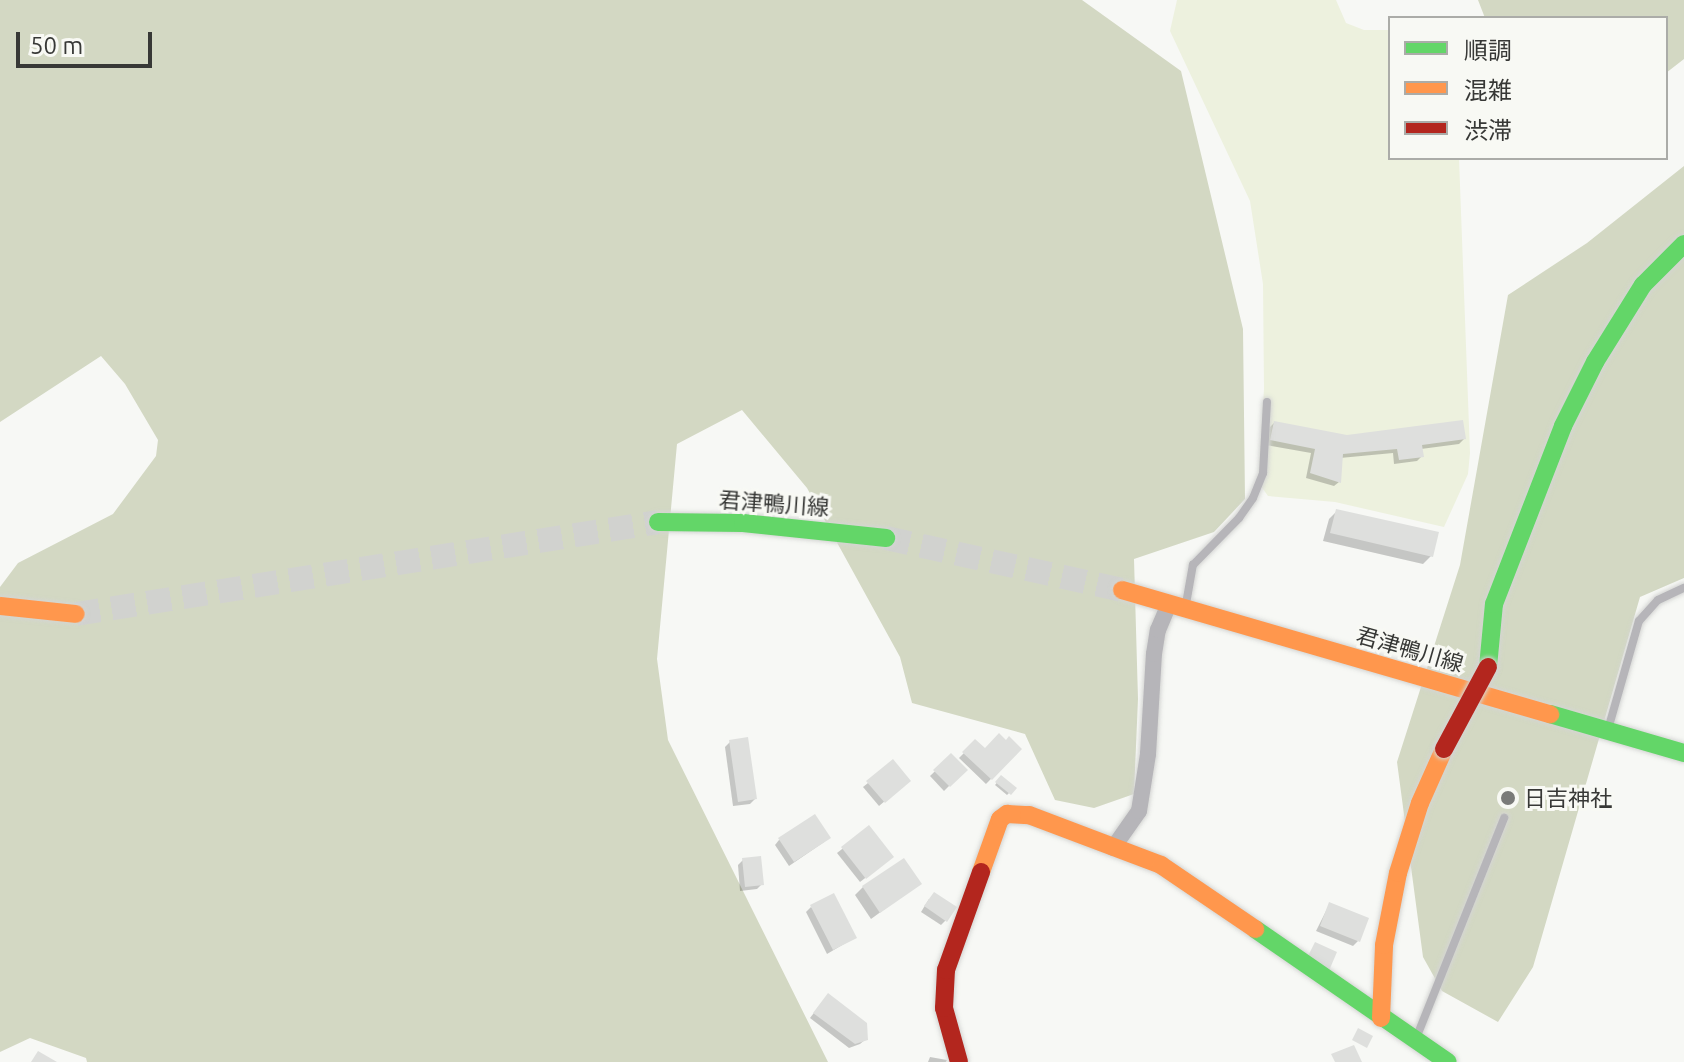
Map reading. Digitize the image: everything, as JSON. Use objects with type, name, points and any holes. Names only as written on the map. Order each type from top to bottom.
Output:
[{"type":"street","points":[[1381,1018],[1384,945],[1398,873],[1420,803],[1444,749],[1488,667],[1494,604],[1563,426],[1595,362],[1643,285],[1684,244]]},
{"type":"street","name":"君津鴨川線","points":[[658,522],[743,523],[886,538]]},
{"type":"street","name":"君津鴨川線","points":[[1122,590],[1684,753]]},
{"type":"street","points":[[0,606],[76,614]]},
{"type":"street","points":[[1113,848],[1139,811],[1148,754],[1158,630],[1177,606]]},
{"type":"street","points":[[959,1062],[944,1008],[946,970],[1000,819],[1007,814],[1029,815],[1161,865],[1448,1062]]},
{"type":"lane","points":[[1177,606],[1193,565],[1239,518],[1253,498],[1263,473],[1267,402]]},
{"type":"lane","points":[[1607,731],[1639,621],[1658,600],[1684,588]]},
{"type":"lane","points":[[1415,1041],[1504,818]]},
{"type":"green space","points":[[0,0],[1082,0],[1181,71],[1243,329],[1245,499],[1214,532],[1134,559],[1138,699],[1134,794],[1094,808],[1055,800],[1025,734],[912,703],[900,657],[807,488],[742,410],[677,444],[657,659],[668,740],[828,1062],[87,1062],[86,1058],[30,1038],[0,1052],[0,587],[18,563],[113,514],[156,456],[158,440],[125,384],[101,356],[0,422]]},
{"type":"green space","points":[[1177,0],[1336,0],[1346,23],[1364,30],[1388,30],[1388,160],[1459,160],[1470,453],[1468,474],[1444,527],[1335,502],[1268,496],[1258,482],[1264,389],[1263,284],[1250,201],[1170,31]]},
{"type":"green space","points":[[1478,0],[1684,0],[1684,59],[1668,71],[1668,16],[1484,16]]},
{"type":"green space","points":[[1684,166],[1684,578],[1640,597],[1533,967],[1498,1022],[1442,991],[1423,957],[1397,762],[1460,565],[1508,295],[1587,243]]},
{"type":"building","points":[[1463,420],[1466,439],[1422,445],[1424,457],[1399,460],[1397,449],[1343,454],[1341,483],[1310,473],[1315,449],[1270,440],[1274,421],[1347,435]]},
{"type":"building","points":[[1336,509],[1439,532],[1433,557],[1330,533]]},
{"type":"building","points":[[999,733],[1006,740],[1009,736],[1022,749],[992,780],[962,752],[975,739],[985,748]]},
{"type":"building","points":[[748,737],[757,799],[738,802],[729,740]]},
{"type":"building","points":[[951,753],[968,770],[950,787],[933,770]]},
{"type":"building","points":[[893,759],[911,781],[885,803],[866,781]]},
{"type":"building","points":[[1001,775],[1017,788],[1011,795],[995,782]]},
{"type":"building","name":"日吉神社","points":[[1503,790],[1516,793],[1513,806],[1500,802]]},
{"type":"building","points":[[815,814],[831,838],[794,862],[778,838]]},
{"type":"building","points":[[869,825],[894,857],[866,879],[841,847]]},
{"type":"building","points":[[761,856],[764,885],[745,887],[742,858]]},
{"type":"building","points":[[904,858],[922,884],[880,913],[862,886]]},
{"type":"building","points":[[934,892],[957,907],[947,922],[924,906]]},
{"type":"building","points":[[834,893],[857,938],[833,950],[810,905]]},
{"type":"building","points":[[1329,902],[1369,918],[1360,942],[1320,926]]},
{"type":"building","points":[[1315,942],[1337,952],[1328,973],[1305,962]]},
{"type":"building","points":[[828,993],[867,1023],[868,1040],[855,1044],[813,1013]]},
{"type":"building","points":[[1358,1028],[1373,1036],[1367,1048],[1352,1040]]},
{"type":"building","points":[[1354,1045],[1362,1062],[1335,1062],[1331,1054]]},
{"type":"building","points":[[38,1051],[57,1062],[31,1062]]},
{"type":"tunnel","points":[[76,614],[658,522]]},
{"type":"tunnel","points":[[886,538],[1122,590]]},
{"type":"traffic: fast","points":[[1488,667],[1494,604],[1563,426],[1595,362],[1643,285],[1684,244]]},
{"type":"traffic: fast","points":[[658,522],[743,523],[886,538]]},
{"type":"traffic: fast","points":[[1550,714],[1684,753]]},
{"type":"traffic: fast","points":[[1255,929],[1448,1062]]},
{"type":"traffic: slow","points":[[1122,590],[1550,714]]},
{"type":"traffic: slow","points":[[0,606],[76,614]]},
{"type":"traffic: slow","points":[[1381,1018],[1384,945],[1398,873],[1420,803],[1444,749]]},
{"type":"traffic: slow","points":[[981,872],[1000,819],[1007,814],[1029,815],[1161,865],[1255,929]]},
{"type":"traffic: jam","points":[[1444,749],[1488,667]]},
{"type":"traffic: jam","points":[[959,1062],[944,1008],[946,970],[981,872]]},
{"type":"place","name":"日吉神社","points":[[1508,798]]}]
